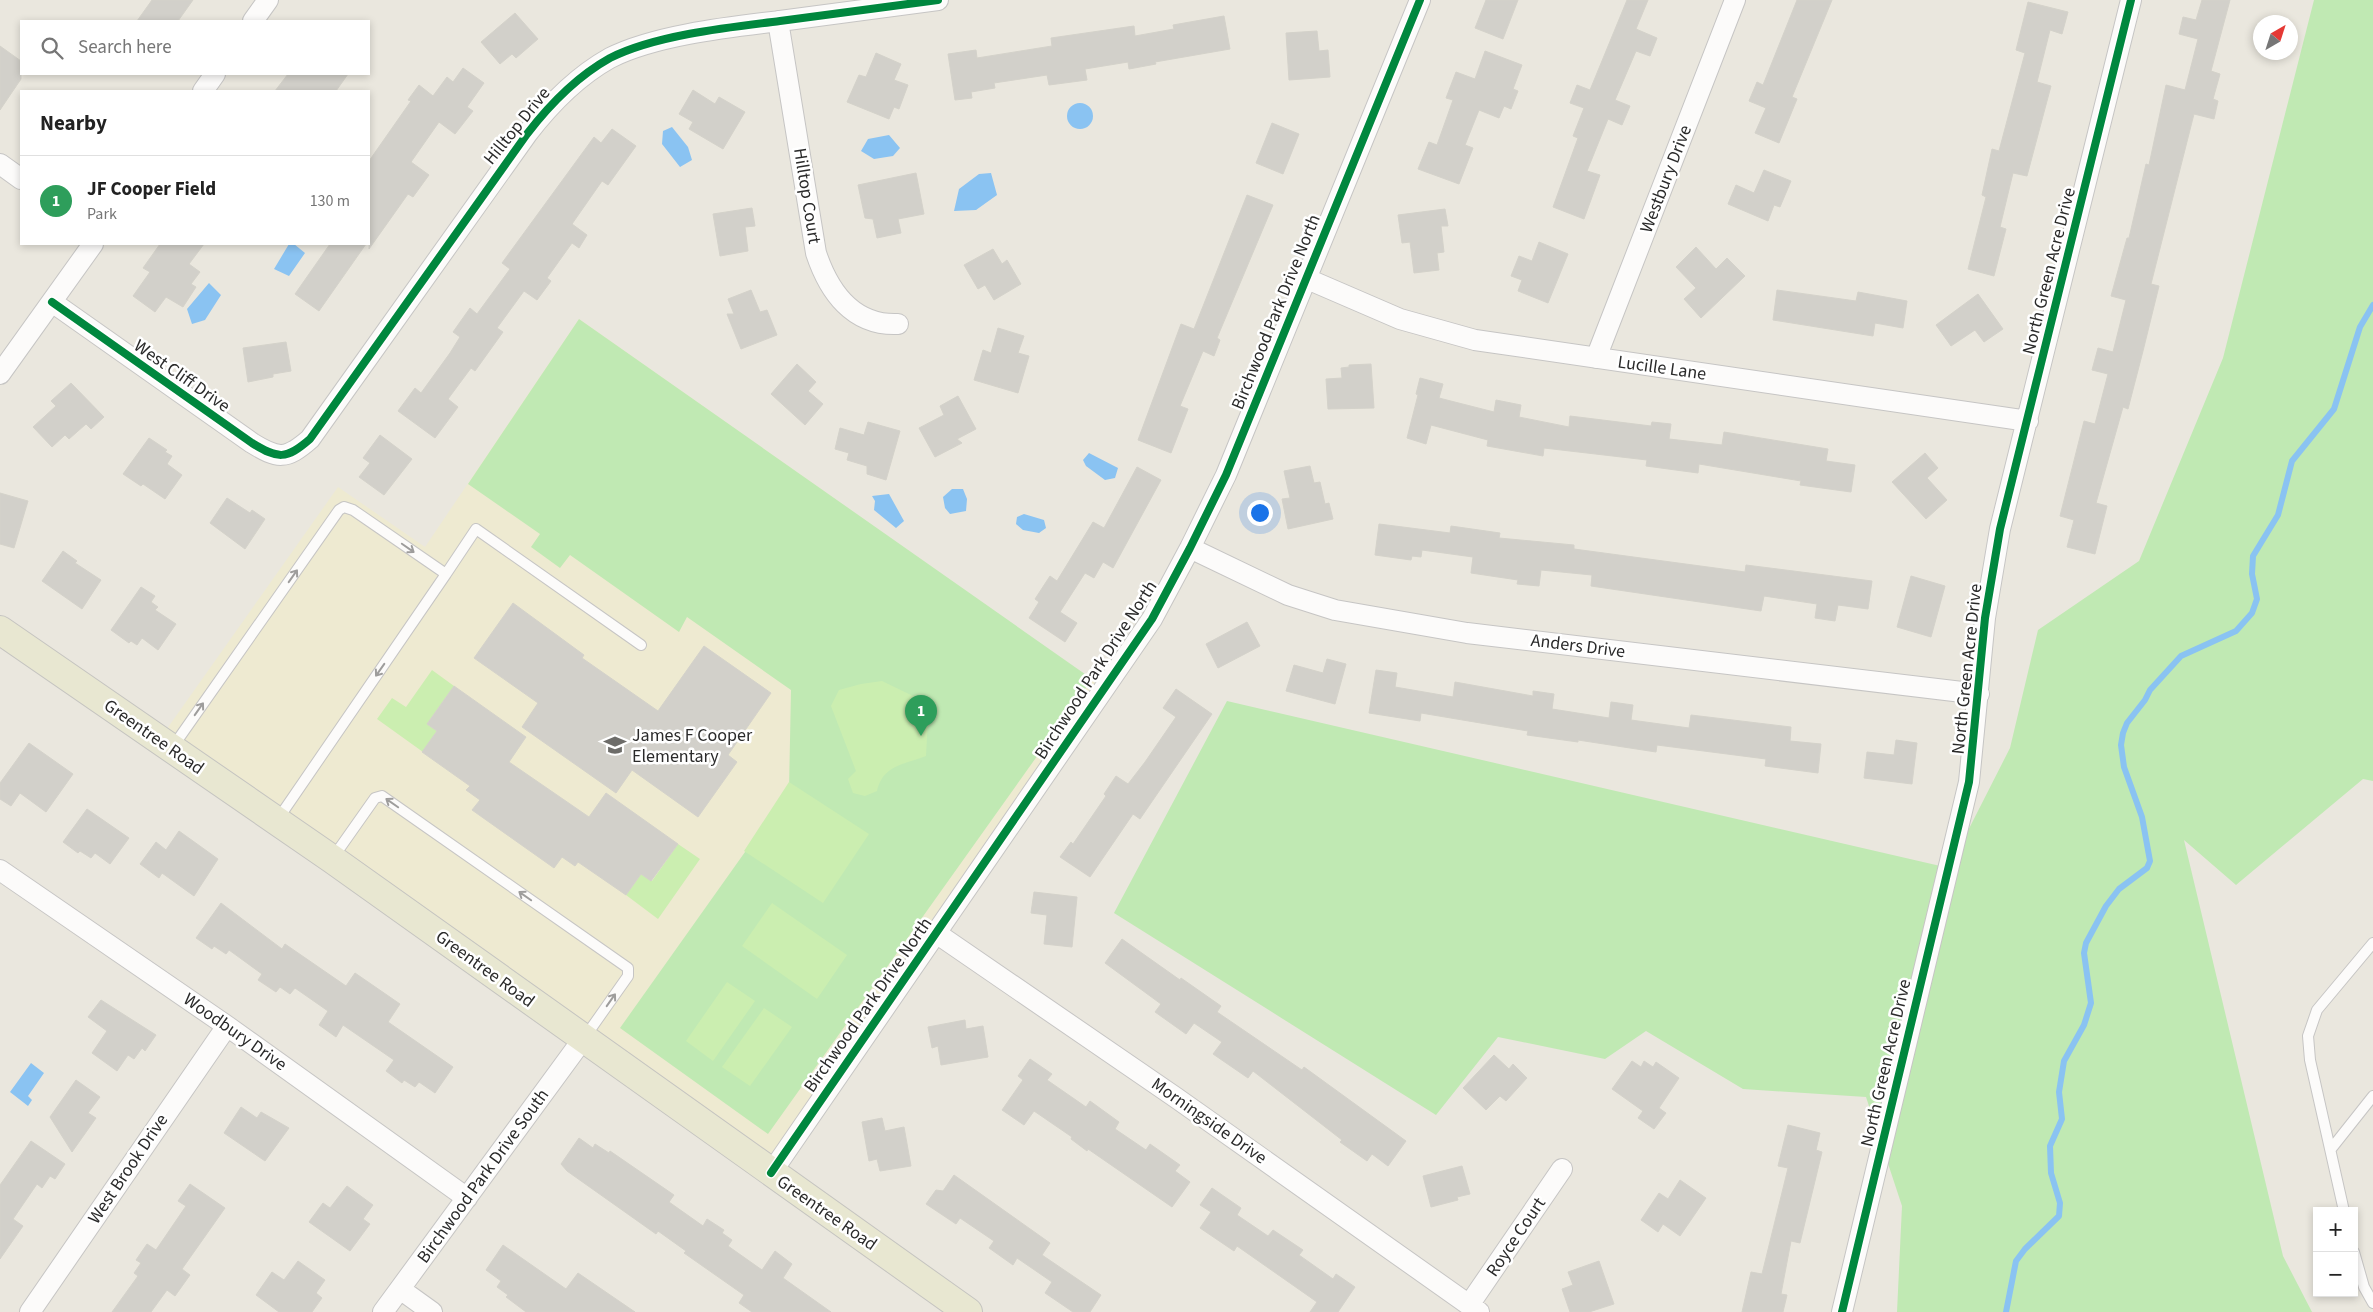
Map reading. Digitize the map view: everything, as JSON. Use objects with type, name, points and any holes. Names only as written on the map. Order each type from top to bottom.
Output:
[{"type":"main road","name":"Greentree Road","points":[[0,630],[332,859],[583,1040],[968,1312]]},
{"type":"street","points":[[254,20],[268,0]]},
{"type":"street","name":"Hilltop Drive","points":[[300,448],[310,439],[496,174],[551,102],[586,74],[611,58],[642,46],[694,34],[938,0]]},
{"type":"street","name":"Westbury Drive","points":[[1596,358],[1735,0]]},
{"type":"street","name":"North Green Acre Drive","points":[[1842,1312],[1969,782],[1979,694],[1984,618],[2000,529],[2131,0]]},
{"type":"street","name":"Birchwood Park Drive North","points":[[771,1173],[1152,619],[1226,475],[1414,1]]},
{"type":"street","name":"Hilltop Court","points":[[778,21],[816,252],[823,273],[834,291],[859,315],[876,324],[898,324]]},
{"type":"street","points":[[204,90],[214,75]]},
{"type":"street","points":[[0,164],[20,178]]},
{"type":"street","points":[[0,374],[92,245]]},
{"type":"street","name":"Lucille Lane","points":[[1305,278],[1400,320],[1475,340],[2028,421]]},
{"type":"street","name":"West Cliff Drive","points":[[52,302],[265,451],[283,456],[293,454],[300,448]]},
{"type":"street","name":"Anders Drive","points":[[1190,548],[1288,594],[1335,610],[1467,633],[1979,694]]},
{"type":"street","name":"Woodbury Drive","points":[[0,870],[227,1026],[467,1198]]},
{"type":"street","name":"Morningside Drive","points":[[936,933],[1175,1097],[1474,1309]]},
{"type":"street","name":"West Brook Drive","points":[[30,1312],[227,1026]]},
{"type":"street","name":"Birchwood Park Drive South","points":[[383,1312],[583,1040]]},
{"type":"street","name":"Royce Court","points":[[1474,1309],[1562,1169]]},
{"type":"street","points":[[400,1289],[432,1312]]},
{"type":"lane","points":[[172,749],[339,510],[344,507],[353,510],[446,574]]},
{"type":"lane","points":[[276,822],[476,529],[642,644]]},
{"type":"lane","points":[[332,859],[375,798],[382,796],[628,968],[628,976],[583,1040]]},
{"type":"lane","points":[[2343,1207],[2310,1060],[2308,1036],[2318,1010],[2373,943]]},
{"type":"lane","points":[[2331,1149],[2373,1096]]},
{"type":"lane","points":[[2358,1266],[2364,1287],[2373,1303]]},
{"type":"shaded area","name":"James F Cooper Elementary","points":[[579,319],[1104,688],[771,1173],[159,740],[338,487],[425,547]]},
{"type":"green space","points":[[2314,0],[2373,0],[2373,781],[2363,779],[2236,885],[2184,840],[2283,1256],[2312,1312],[1897,1312],[1902,1206],[1866,1097],[1743,1089],[1646,1031],[1605,1059],[1498,1037],[1436,1115],[1114,913],[1227,701],[1949,868],[2010,748],[2038,630],[2139,561],[2223,358]]},
{"type":"green space","points":[[579,319],[1092,679],[768,1134],[620,1028],[789,790],[791,690],[687,617],[679,632],[570,555],[560,568],[531,547],[540,534],[468,484]]},
{"type":"green space","points":[[432,670],[454,686],[427,724],[437,731],[423,752],[377,719],[392,698],[406,707]]},
{"type":"green space","points":[[882,681],[913,696],[928,718],[926,756],[895,767],[884,776],[877,791],[865,796],[853,793],[848,779],[856,771],[831,706],[839,690]]},
{"type":"green space","points":[[789,782],[869,834],[823,903],[744,851]]},
{"type":"green space","points":[[678,844],[700,859],[658,919],[626,895],[641,874],[652,881]]},
{"type":"green space","points":[[772,903],[847,955],[817,999],[742,946]]},
{"type":"green space","points":[[727,982],[755,1001],[713,1061],[686,1041]]},
{"type":"green space","points":[[764,1008],[792,1027],[750,1086],[722,1067]]},
{"type":"water","points":[[1080,103],[1089,107],[1093,116],[1089,125],[1080,129],[1071,125],[1067,116],[1071,107]]},
{"type":"water","points":[[672,127],[688,147],[692,160],[680,167],[662,144],[663,131]]},
{"type":"water","points":[[889,135],[900,148],[893,156],[874,159],[861,151],[868,139]]},
{"type":"water","points":[[991,173],[997,195],[976,210],[954,211],[959,189],[979,174]]},
{"type":"water","points":[[288,245],[295,245],[305,253],[289,276],[274,269]]},
{"type":"water","points":[[209,283],[221,295],[205,320],[192,324],[187,309]]},
{"type":"water","points":[[1089,453],[1118,468],[1115,478],[1105,480],[1086,466],[1083,460]]},
{"type":"water","points":[[952,489],[963,489],[967,499],[966,511],[950,514],[945,508],[943,497]]},
{"type":"water","points":[[889,494],[904,521],[896,528],[874,510],[875,501],[872,496]]},
{"type":"water","points":[[1024,514],[1044,520],[1046,528],[1039,533],[1023,530],[1016,524],[1017,517]]},
{"type":"water","points":[[31,1063],[44,1073],[28,1096],[32,1100],[28,1106],[10,1092]]},
{"type":"building","points":[[152,0],[193,0],[179,20],[138,20]]},
{"type":"building","points":[[1486,0],[1518,0],[1503,39],[1475,28]]},
{"type":"building","points":[[1627,0],[1648,0],[1636,29],[1657,38],[1650,56],[1636,51],[1615,100],[1630,106],[1622,125],[1608,119],[1587,171],[1600,175],[1584,219],[1553,207],[1578,138],[1573,136],[1584,108],[1570,103],[1577,85],[1590,90]]},
{"type":"building","points":[[1797,0],[1832,0],[1792,97],[1797,99],[1779,143],[1755,133],[1766,108],[1749,101],[1757,82],[1763,85]]},
{"type":"building","points":[[2202,0],[2230,0],[2211,71],[2220,74],[2213,99],[2218,101],[2214,119],[2194,114],[2151,284],[2159,286],[2143,351],[2128,409],[2123,407],[2096,503],[2107,506],[2095,554],[2067,547],[2074,520],[2060,516],[2084,421],[2095,424],[2108,374],[2092,370],[2098,348],[2113,352],[2126,300],[2111,296],[2127,238],[2129,238],[2146,164],[2149,165],[2166,85],[2185,90],[2198,39],[2179,34],[2183,17],[2196,20]]},
{"type":"building","points":[[2028,2],[2068,12],[2062,34],[2050,30],[2037,82],[2051,86],[2027,176],[2013,173],[2000,227],[2006,229],[1994,276],[1968,269],[1986,197],[1982,195],[1992,149],[1999,151],[2025,53],[2016,50]]},
{"type":"building","points":[[515,13],[538,39],[516,58],[512,54],[500,64],[481,42]]},
{"type":"building","points":[[1224,16],[1230,49],[1155,62],[1156,64],[1129,69],[1128,62],[1085,69],[1087,80],[1049,85],[1047,75],[994,83],[995,88],[971,92],[972,98],[955,100],[948,54],[976,50],[977,58],[1052,46],[1051,38],[1134,26],[1135,36],[1174,29],[1173,25]]},
{"type":"building","points":[[1317,31],[1319,51],[1328,50],[1330,77],[1289,80],[1286,33]]},
{"type":"building","points":[[0,46],[20,60],[21,79],[0,110]]},
{"type":"building","points":[[1485,51],[1522,65],[1513,89],[1518,91],[1511,109],[1504,106],[1499,118],[1479,110],[1465,145],[1473,148],[1459,184],[1418,169],[1429,142],[1437,145],[1453,100],[1446,98],[1456,72],[1475,79]]},
{"type":"building","points":[[876,53],[901,64],[894,80],[908,85],[899,109],[894,107],[889,119],[847,102],[859,75],[866,77]]},
{"type":"building","points":[[463,68],[484,83],[467,107],[473,111],[455,134],[439,122],[411,162],[429,175],[413,197],[408,194],[369,249],[370,160],[411,101],[408,100],[419,85],[433,96],[447,77],[453,82]]},
{"type":"building","points":[[287,75],[347,75],[337,90],[276,90]]},
{"type":"building","points":[[693,90],[715,104],[719,97],[745,112],[723,149],[689,129],[693,122],[679,114]]},
{"type":"building","points":[[1272,123],[1299,134],[1283,174],[1256,163]]},
{"type":"building","points":[[612,129],[636,146],[608,185],[602,181],[572,224],[587,235],[579,248],[572,243],[547,278],[551,281],[537,300],[524,291],[497,328],[503,332],[475,371],[471,368],[448,399],[458,407],[435,438],[398,411],[415,388],[421,393],[450,353],[460,337],[453,332],[470,308],[477,314],[510,269],[502,263],[594,137],[601,143]]},
{"type":"building","points":[[1764,170],[1791,181],[1780,207],[1774,205],[1768,221],[1728,204],[1736,185],[1754,193]]},
{"type":"building","points":[[916,173],[924,214],[898,219],[901,233],[877,238],[873,219],[865,218],[858,185]]},
{"type":"building","points":[[1247,195],[1273,205],[1217,338],[1220,340],[1214,356],[1203,351],[1180,406],[1188,409],[1171,453],[1138,440],[1181,324],[1194,329]]},
{"type":"building","points":[[752,208],[755,226],[745,227],[748,251],[720,256],[713,214]]},
{"type":"building","points":[[1445,209],[1448,226],[1441,226],[1444,252],[1437,253],[1439,270],[1414,273],[1410,242],[1402,243],[1398,215]]},
{"type":"building","points":[[1539,242],[1568,254],[1548,303],[1518,291],[1522,280],[1511,276],[1519,256],[1532,261]]},
{"type":"building","points":[[159,245],[203,245],[189,264],[200,272],[191,284],[196,287],[183,307],[166,297],[155,312],[133,296],[150,272],[143,268]]},
{"type":"building","points":[[329,245],[365,245],[319,311],[295,294]]},
{"type":"building","points":[[1696,247],[1716,269],[1727,258],[1745,276],[1701,318],[1684,299],[1696,288],[1676,267]]},
{"type":"building","points":[[993,249],[1002,264],[1007,260],[1021,284],[994,300],[985,285],[978,289],[964,265]]},
{"type":"building","points":[[751,290],[760,312],[767,310],[777,335],[741,349],[727,314],[734,314],[728,299]]},
{"type":"building","points":[[1777,290],[1856,301],[1858,292],[1907,301],[1903,328],[1875,323],[1873,336],[1773,320]]},
{"type":"building","points":[[1978,294],[2003,329],[1984,342],[1975,330],[1951,346],[1936,325]]},
{"type":"building","points":[[998,328],[1024,336],[1018,353],[1029,356],[1018,393],[974,380],[983,350],[991,353]]},
{"type":"building","points":[[286,342],[291,371],[273,374],[273,377],[248,382],[243,348]]},
{"type":"building","points":[[797,364],[816,382],[808,391],[823,404],[805,425],[771,394]]},
{"type":"building","points":[[1371,364],[1374,408],[1328,409],[1326,379],[1342,378],[1341,368],[1349,367],[1349,365]]},
{"type":"building","points":[[1420,378],[1443,384],[1439,398],[1494,412],[1496,400],[1521,405],[1519,417],[1569,427],[1570,416],[1651,426],[1652,422],[1671,424],[1669,439],[1722,445],[1724,432],[1828,449],[1826,461],[1855,465],[1851,492],[1800,485],[1801,481],[1699,464],[1698,473],[1646,466],[1647,460],[1544,448],[1543,456],[1487,446],[1488,440],[1431,425],[1426,444],[1407,438],[1418,395],[1416,394]]},
{"type":"building","points":[[71,383],[104,417],[91,429],[86,424],[69,439],[65,435],[52,447],[33,427],[56,406],[51,401]]},
{"type":"building","points":[[958,396],[976,429],[957,439],[962,443],[935,457],[919,428],[944,415],[940,406]]},
{"type":"building","points":[[868,422],[900,431],[886,480],[867,474],[867,466],[847,460],[849,453],[835,449],[840,428],[864,435]]},
{"type":"building","points":[[380,435],[412,459],[384,495],[359,477],[370,463],[363,458]]},
{"type":"building","points":[[149,438],[167,450],[165,452],[172,456],[167,464],[182,475],[165,499],[143,484],[141,486],[123,474]]},
{"type":"building","points":[[1925,453],[1938,468],[1927,478],[1947,500],[1926,519],[1892,482]]},
{"type":"building","points":[[1310,466],[1314,483],[1320,482],[1325,504],[1329,503],[1333,519],[1288,529],[1282,499],[1290,498],[1284,471]]},
{"type":"building","points":[[1137,467],[1161,480],[1113,568],[1103,562],[1094,578],[1085,573],[1060,612],[1077,623],[1065,642],[1029,618],[1039,602],[1035,599],[1050,576],[1057,581],[1093,522],[1104,528]]},
{"type":"building","points":[[0,493],[28,501],[14,548],[0,544]]},
{"type":"building","points":[[227,498],[250,513],[252,510],[265,519],[245,549],[210,523]]},
{"type":"building","points":[[1379,524],[1450,533],[1451,526],[1500,533],[1499,538],[1574,545],[1574,549],[1745,572],[1746,565],[1872,581],[1868,609],[1838,605],[1835,621],[1815,618],[1817,604],[1764,596],[1761,611],[1591,586],[1592,575],[1541,570],[1539,586],[1517,584],[1518,580],[1471,573],[1473,557],[1422,550],[1421,557],[1412,556],[1411,560],[1375,555]]},
{"type":"building","points":[[63,551],[77,561],[75,563],[101,580],[82,609],[42,581]]},
{"type":"building","points":[[1911,576],[1945,586],[1931,637],[1897,627]]},
{"type":"building","points":[[141,587],[155,596],[151,602],[158,607],[155,610],[176,624],[158,650],[142,638],[137,645],[131,641],[129,643],[111,630]]},
{"type":"building","points":[[513,603],[584,655],[582,658],[658,711],[704,646],[771,693],[728,755],[737,762],[698,817],[632,770],[616,793],[522,727],[538,703],[474,658]]},
{"type":"building","points":[[1247,622],[1260,646],[1218,668],[1206,644]]},
{"type":"building","points":[[1327,659],[1346,664],[1335,704],[1286,691],[1294,665],[1323,673]]},
{"type":"building","points":[[1376,670],[1397,673],[1395,687],[1453,697],[1455,682],[1533,696],[1533,691],[1554,694],[1552,709],[1609,718],[1611,702],[1633,705],[1631,720],[1689,728],[1691,715],[1791,727],[1790,741],[1821,744],[1818,773],[1765,766],[1766,759],[1657,745],[1656,752],[1578,740],[1578,742],[1527,735],[1528,731],[1421,713],[1420,721],[1369,713]]},
{"type":"building","points":[[454,686],[526,737],[509,762],[589,817],[606,793],[678,844],[651,881],[641,874],[626,895],[578,862],[575,866],[562,857],[554,868],[472,810],[480,800],[466,790],[470,786],[422,752],[437,731],[427,724]]},
{"type":"building","points":[[1176,689],[1212,714],[1140,819],[1133,814],[1090,877],[1060,857],[1071,842],[1073,844],[1106,796],[1104,794],[1116,776],[1128,784],[1145,762],[1176,717],[1163,708]]},
{"type":"building","points":[[1896,740],[1917,743],[1912,784],[1864,778],[1867,752],[1894,755]]},
{"type":"building","points":[[29,743],[73,774],[46,812],[20,793],[11,806],[0,799],[0,783]]},
{"type":"building","points":[[87,809],[129,838],[110,864],[95,853],[91,858],[80,851],[78,853],[63,842]]},
{"type":"building","points":[[179,831],[218,859],[194,896],[162,873],[159,878],[140,864],[156,842],[166,850]]},
{"type":"building","points":[[1034,892],[1077,897],[1072,947],[1044,944],[1047,915],[1031,913]]},
{"type":"building","points":[[221,903],[282,949],[285,944],[346,986],[355,973],[400,1004],[388,1022],[453,1067],[435,1093],[419,1082],[415,1087],[404,1080],[402,1083],[386,1071],[394,1060],[343,1025],[336,1037],[319,1025],[328,1011],[295,988],[290,994],[280,987],[276,992],[258,980],[262,974],[229,950],[226,954],[214,946],[212,949],[196,938]]},
{"type":"building","points":[[1122,939],[1221,1006],[1217,1012],[1302,1070],[1304,1067],[1406,1141],[1388,1166],[1372,1154],[1367,1161],[1340,1142],[1342,1140],[1253,1071],[1248,1078],[1213,1054],[1222,1042],[1194,1023],[1186,1034],[1155,1012],[1161,1004],[1105,963]]},
{"type":"building","points":[[101,1000],[156,1035],[145,1051],[142,1048],[134,1059],[128,1055],[117,1071],[92,1053],[107,1031],[88,1017]]},
{"type":"building","points":[[965,1020],[966,1029],[983,1026],[988,1057],[941,1065],[938,1046],[932,1048],[928,1027]]},
{"type":"building","points":[[1494,1055],[1509,1069],[1513,1064],[1527,1078],[1506,1101],[1500,1096],[1486,1110],[1463,1088]]},
{"type":"building","points":[[1030,1059],[1052,1074],[1047,1080],[1086,1107],[1090,1101],[1119,1122],[1115,1129],[1146,1150],[1150,1144],[1180,1165],[1175,1171],[1190,1182],[1172,1207],[1088,1149],[1087,1151],[1071,1139],[1072,1137],[1034,1111],[1024,1125],[1002,1110],[1023,1080],[1018,1076]]},
{"type":"building","points":[[1632,1061],[1641,1067],[1644,1061],[1653,1067],[1656,1062],[1679,1078],[1659,1108],[1666,1113],[1654,1129],[1638,1118],[1643,1111],[1612,1089]]},
{"type":"building","points":[[76,1080],[100,1097],[88,1113],[96,1118],[72,1152],[50,1117]]},
{"type":"building","points":[[241,1107],[257,1118],[261,1112],[289,1128],[265,1161],[224,1133]]},
{"type":"building","points":[[882,1118],[885,1131],[904,1127],[911,1166],[880,1171],[877,1159],[869,1161],[862,1122]]},
{"type":"building","points":[[1788,1125],[1820,1133],[1816,1150],[1822,1152],[1800,1243],[1791,1241],[1781,1294],[1787,1295],[1783,1312],[1742,1312],[1751,1272],[1762,1274],[1788,1168],[1778,1166]]},
{"type":"building","points":[[579,1138],[593,1148],[595,1144],[609,1153],[610,1151],[674,1195],[669,1202],[703,1226],[707,1219],[724,1230],[722,1233],[732,1240],[728,1246],[762,1270],[775,1251],[792,1264],[783,1278],[831,1312],[752,1312],[739,1303],[744,1295],[684,1253],[686,1251],[658,1231],[656,1234],[567,1171],[561,1164]]},
{"type":"building","points":[[31,1141],[65,1164],[55,1179],[50,1176],[42,1188],[37,1184],[13,1219],[23,1226],[0,1259],[0,1185]]},
{"type":"building","points":[[1462,1166],[1470,1194],[1457,1197],[1458,1200],[1431,1207],[1423,1176]]},
{"type":"building","points":[[954,1175],[1050,1243],[1042,1255],[1101,1295],[1090,1312],[1073,1312],[1045,1293],[1052,1282],[1017,1258],[1013,1265],[989,1248],[994,1241],[960,1218],[956,1224],[926,1204],[936,1190],[943,1191]]},
{"type":"building","points":[[1680,1180],[1706,1198],[1680,1236],[1663,1224],[1658,1232],[1641,1220],[1659,1193],[1668,1199]]},
{"type":"building","points":[[190,1184],[225,1208],[182,1269],[190,1275],[175,1296],[167,1290],[151,1312],[112,1312],[138,1276],[134,1273],[141,1263],[136,1260],[147,1244],[156,1250],[186,1206],[178,1201]]},
{"type":"building","points":[[347,1186],[373,1205],[363,1219],[370,1224],[350,1251],[309,1222],[323,1203],[330,1208]]},
{"type":"building","points":[[1212,1188],[1241,1208],[1237,1215],[1268,1236],[1273,1230],[1303,1250],[1299,1255],[1333,1279],[1336,1274],[1355,1287],[1338,1312],[1310,1312],[1317,1302],[1237,1246],[1234,1251],[1200,1228],[1211,1212],[1200,1205]]},
{"type":"building","points":[[503,1245],[566,1289],[578,1273],[635,1312],[526,1312],[506,1297],[508,1295],[497,1287],[501,1281],[486,1270]]},
{"type":"building","points":[[298,1261],[325,1280],[316,1293],[322,1298],[312,1312],[279,1312],[256,1295],[272,1272],[284,1280]]},
{"type":"building","points":[[1599,1261],[1614,1304],[1589,1312],[1570,1312],[1562,1289],[1573,1285],[1568,1272]]},
{"type":"waterway","points":[[2006,1312],[2016,1261],[2025,1249],[2059,1216],[2060,1203],[2051,1173],[2050,1146],[2062,1119],[2059,1092],[2064,1061],[2084,1025],[2091,1003],[2084,953],[2086,943],[2106,906],[2119,889],[2147,868],[2150,861],[2142,817],[2124,767],[2121,745],[2123,733],[2127,723],[2145,700],[2150,690],[2181,656],[2236,631],[2252,613],[2257,599],[2252,574],[2253,556],[2278,515],[2292,461],[2334,409],[2360,327],[2373,305]]},
{"type":"cycle path","points":[[52,302],[252,443],[275,454],[288,454],[310,439],[527,134],[564,92],[598,65],[628,50],[693,33],[938,0]]},
{"type":"cycle path","points":[[771,1173],[1152,619],[1226,475],[1420,0]]},
{"type":"cycle path","points":[[1842,1312],[1969,782],[1985,618],[2000,529],[2131,0]]},
{"type":"place","name":"JF Cooper Field","points":[[921,736]]},
{"type":"place","name":"James F Cooper Elementary","points":[[615,745]]}]
